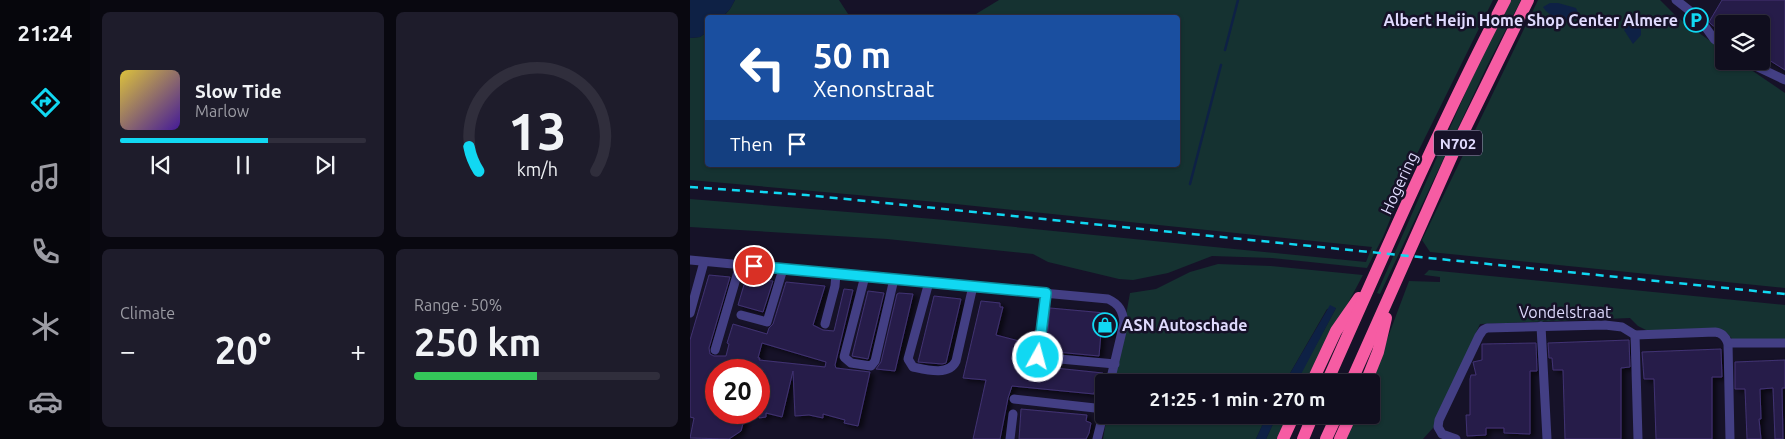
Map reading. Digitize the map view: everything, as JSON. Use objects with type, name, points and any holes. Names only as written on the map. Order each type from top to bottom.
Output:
[{"type":"highway","name":"Hogering","points":[[1331,374],[1372,280],[1478,53],[1505,0]]},
{"type":"highway","name":"N702","points":[[1355,374],[1454,151],[1528,0]]},
{"type":"highway","name":"N702","points":[[1316,374],[1343,320],[1372,280]]},
{"type":"highway","name":"N702","points":[[1369,374],[1378,352],[1392,290]]},
{"type":"highway","points":[[1283,439],[1290,424]]},
{"type":"highway","points":[[1303,439],[1309,424]]},
{"type":"highway","points":[[1326,439],[1332,424]]},
{"type":"highway","points":[[1340,439],[1347,424]]},
{"type":"street","points":[[1676,0],[1699,18],[1715,41]]},
{"type":"street","points":[[1764,70],[1785,80]]},
{"type":"street","points":[[690,260],[1108,299],[1115,302],[1120,308],[1124,323],[1112,374]]},
{"type":"street","points":[[690,312],[704,262]]},
{"type":"street","points":[[715,350],[740,265]]},
{"type":"street","points":[[741,315],[767,322],[783,269]]},
{"type":"street","points":[[825,324],[835,286],[836,274]]},
{"type":"street","points":[[865,276],[844,357],[851,362],[871,366],[875,361],[894,279]]},
{"type":"street","points":[[929,282],[908,359],[913,367],[945,371],[952,368],[956,361],[973,286]]},
{"type":"street","points":[[1046,293],[1038,357],[1114,364]]},
{"type":"street","name":"Vondelstraat","points":[[1456,439],[1442,434],[1438,427],[1439,420],[1479,336],[1487,328],[1604,325],[1622,327],[1635,335],[1715,332],[1721,333],[1726,337],[1728,343],[1785,343]]},
{"type":"street","points":[[1542,326],[1547,439]]},
{"type":"street","points":[[1635,335],[1638,439]]},
{"type":"street","points":[[1728,343],[1730,439]]},
{"type":"street","points":[[1014,399],[1095,409]]},
{"type":"street","points":[[1010,439],[1014,414]]},
{"type":"street","points":[[1097,439],[1101,424]]},
{"type":"green space","points":[[735,0],[839,0],[849,15],[725,15]]},
{"type":"green space","points":[[999,0],[1493,0],[1415,158],[1383,237],[1367,268],[1272,258],[1212,256],[1168,273],[1133,280],[1119,279],[1048,262],[1033,254],[887,239],[690,227],[690,199],[934,219],[1366,262],[1372,247],[936,202],[690,180],[690,38],[700,37],[705,33],[705,167],[1180,167],[1180,15],[974,15]]},
{"type":"green space","points":[[1511,0],[1521,0],[1487,66],[1380,294],[1377,293],[1479,62]]},
{"type":"green space","points":[[1538,0],[1660,0],[1677,17],[1715,44],[1715,70],[1751,70],[1785,93],[1785,288],[1430,252],[1422,240]]},
{"type":"green space","points":[[1218,264],[1271,266],[1363,275],[1324,348],[1313,374],[1300,374],[1336,308],[1327,309],[1290,374],[1115,374],[1130,293],[1156,289],[1190,272]]},
{"type":"green space","points":[[1429,270],[1785,305],[1785,339],[1733,340],[1726,332],[1648,331],[1638,326],[1630,318],[1480,324],[1433,428],[1423,439],[1345,439],[1352,424],[1380,424],[1380,374],[1374,374],[1409,281],[1440,282],[1440,277],[1424,275]]},
{"type":"green space","points":[[1106,424],[1263,424],[1256,439],[1103,439]]},
{"type":"green space","points":[[1273,424],[1285,424],[1278,439],[1266,439]]},
{"type":"water","points":[[690,0],[735,0],[724,15],[705,15],[705,33],[700,37],[690,38]]},
{"type":"water","points":[[1550,3],[1558,3],[1576,8],[1579,15],[1572,21],[1556,17],[1543,7]]},
{"type":"water","points":[[1637,18],[1641,28],[1641,35],[1633,44],[1624,30]]},
{"type":"water","points":[[1330,305],[1336,308],[1301,374],[1290,374]]},
{"type":"water","points":[[1263,424],[1273,424],[1266,439],[1256,439]]},
{"type":"building","points":[[1722,0],[1785,0],[1785,70],[1770,61],[1770,15],[1715,15],[1715,27],[1709,22]]},
{"type":"building","points":[[709,275],[730,277],[709,348],[710,354],[714,356],[726,356],[729,344],[727,343],[733,324],[767,334],[773,324],[786,282],[825,286],[813,325],[823,330],[834,331],[844,289],[853,290],[835,365],[836,368],[870,372],[858,426],[844,423],[845,420],[823,414],[823,418],[809,415],[795,416],[793,371],[782,417],[770,414],[770,361],[825,367],[826,362],[762,343],[758,358],[760,359],[705,359],[705,424],[743,424],[741,431],[729,439],[690,438],[694,418],[690,417],[690,340]]},
{"type":"building","points":[[746,278],[773,281],[763,312],[738,305]]},
{"type":"building","points":[[868,291],[884,293],[868,359],[852,356]]},
{"type":"building","points":[[897,294],[913,294],[895,371],[876,369],[881,362]]},
{"type":"building","points":[[934,296],[961,299],[946,363],[942,364],[918,362]]},
{"type":"building","points":[[981,301],[1000,303],[1000,307],[1003,307],[996,335],[1023,342],[1017,364],[1103,373],[1095,374],[1094,394],[1012,386],[1000,439],[973,439],[986,380],[963,378]]},
{"type":"building","points":[[1050,308],[1105,313],[1111,317],[1114,325],[1113,334],[1101,333],[1099,356],[1046,351]]},
{"type":"building","points":[[1629,340],[1630,367],[1621,368],[1621,439],[1565,439],[1563,370],[1553,370],[1552,358],[1549,358],[1548,343]]},
{"type":"building","points":[[1536,343],[1537,371],[1530,371],[1530,434],[1504,433],[1504,428],[1486,428],[1486,435],[1467,436],[1466,415],[1470,415],[1470,379],[1471,375],[1476,375],[1473,362],[1482,360],[1482,344]]},
{"type":"building","points":[[1721,349],[1722,377],[1712,377],[1712,439],[1656,439],[1654,379],[1644,379],[1642,352]]},
{"type":"building","points":[[1785,360],[1785,388],[1782,388],[1783,439],[1775,439],[1773,388],[1760,389],[1761,419],[1759,419],[1761,439],[1747,439],[1745,389],[1735,389],[1735,362]]},
{"type":"building","points":[[1021,409],[1087,415],[1086,421],[1091,423],[1089,433],[1086,439],[1019,439]]},
{"type":"waterway","points":[[1225,50],[1238,0]]},
{"type":"waterway","points":[[1190,184],[1221,65]]},
{"type":"railway","points":[[690,187],[806,195],[1785,294]]},
{"type":"place","name":"Albert Heijn Home Shop Center Almere","points":[[1696,20]]},
{"type":"place","name":"ASN Autoschade","points":[[1105,325]]},
{"type":"route","points":[[754,266],[1046,293],[1038,357]]}]
